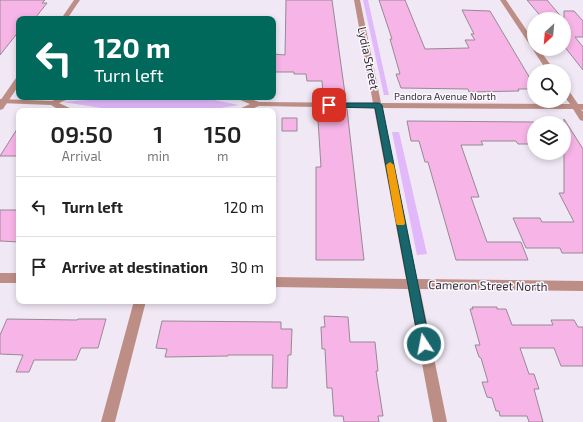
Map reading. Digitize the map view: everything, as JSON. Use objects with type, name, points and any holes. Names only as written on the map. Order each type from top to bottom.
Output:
[{"type":"street","points":[[66,16],[77,0]]},
{"type":"street","name":"Lydia Street","points":[[357,0],[379,105],[412,284],[440,422]]},
{"type":"street","points":[[503,0],[527,36]]},
{"type":"street","points":[[1,103],[16,84]]},
{"type":"street","points":[[571,98],[579,107],[583,118]]},
{"type":"street","points":[[1,103],[53,103],[61,100]]},
{"type":"street","points":[[246,100],[258,104]]},
{"type":"street","points":[[53,103],[62,108]]},
{"type":"street","points":[[247,108],[258,104]]},
{"type":"street","name":"Pandora Avenue North","points":[[258,104],[579,107]]},
{"type":"street","points":[[0,278],[16,278]]},
{"type":"street","name":"Cameron Street North","points":[[276,282],[583,286]]},
{"type":"street","points":[[108,422],[139,304]]},
{"type":"shaded area","points":[[363,0],[368,0],[389,95],[384,95]]},
{"type":"shaded area","points":[[88,100],[214,100],[239,105],[221,108],[101,108],[63,102]]},
{"type":"shaded area","points":[[392,132],[399,132],[427,254],[417,255]]},
{"type":"building","points":[[0,0],[45,0],[42,3],[47,3],[37,16],[16,16],[16,35],[0,55]]},
{"type":"building","points":[[286,0],[332,0],[346,101],[328,101],[327,93],[323,93],[322,81],[307,81],[306,74],[276,72],[276,54],[285,55]]},
{"type":"building","points":[[379,0],[405,0],[425,49],[469,48],[465,40],[475,40],[471,34],[474,34],[462,10],[490,11],[527,73],[527,89],[518,89],[519,91],[469,92],[468,89],[401,88],[396,74],[400,74],[390,39],[392,39]]},
{"type":"building","points":[[527,0],[547,0],[557,12],[537,12]]},
{"type":"building","points":[[574,11],[583,21],[583,37],[575,37],[583,47],[583,70],[571,55],[571,12],[564,12]]},
{"type":"building","points":[[329,109],[347,109],[364,260],[316,260],[316,167],[321,167],[318,120],[330,120]]},
{"type":"building","points":[[282,118],[297,118],[297,131],[282,131]]},
{"type":"building","points":[[407,121],[527,122],[527,144],[518,144],[516,141],[481,141],[483,145],[461,145],[479,197],[471,197],[487,242],[521,242],[528,260],[456,260],[428,162],[425,162],[419,141],[411,141]]},
{"type":"building","points":[[571,130],[583,149],[583,253],[562,253],[560,248],[526,248],[513,218],[540,218],[542,222],[574,222],[559,193],[564,193],[564,160],[571,160]]},
{"type":"building","points":[[16,131],[16,156],[0,156]]},
{"type":"building","points":[[0,210],[16,210],[16,242],[0,241]]},
{"type":"building","points":[[472,307],[497,307],[497,309],[506,309],[512,325],[553,325],[551,320],[574,320],[578,327],[583,327],[583,366],[561,366],[554,348],[520,348],[529,374],[534,374],[539,389],[534,389],[543,422],[529,422],[527,416],[500,416],[499,411],[496,411],[492,398],[487,397],[482,382],[488,382],[481,358],[479,357],[475,345],[480,345],[470,309],[473,309]]},
{"type":"building","points":[[324,316],[348,317],[350,342],[375,342],[378,371],[376,371],[383,416],[378,416],[379,422],[344,422],[343,416],[334,416],[332,388],[327,388],[325,349],[322,349],[321,327],[325,327]]},
{"type":"building","points":[[7,319],[106,319],[98,348],[81,348],[76,360],[34,360],[29,372],[16,372],[23,355],[0,354],[0,335]]},
{"type":"building","points":[[162,321],[281,322],[281,329],[292,329],[291,355],[288,355],[287,388],[272,388],[273,355],[165,357],[167,349],[156,348]]},
{"type":"slow traffic","points":[[390,165],[401,223]]},
{"type":"route","points":[[329,105],[379,105],[424,344]]}]
